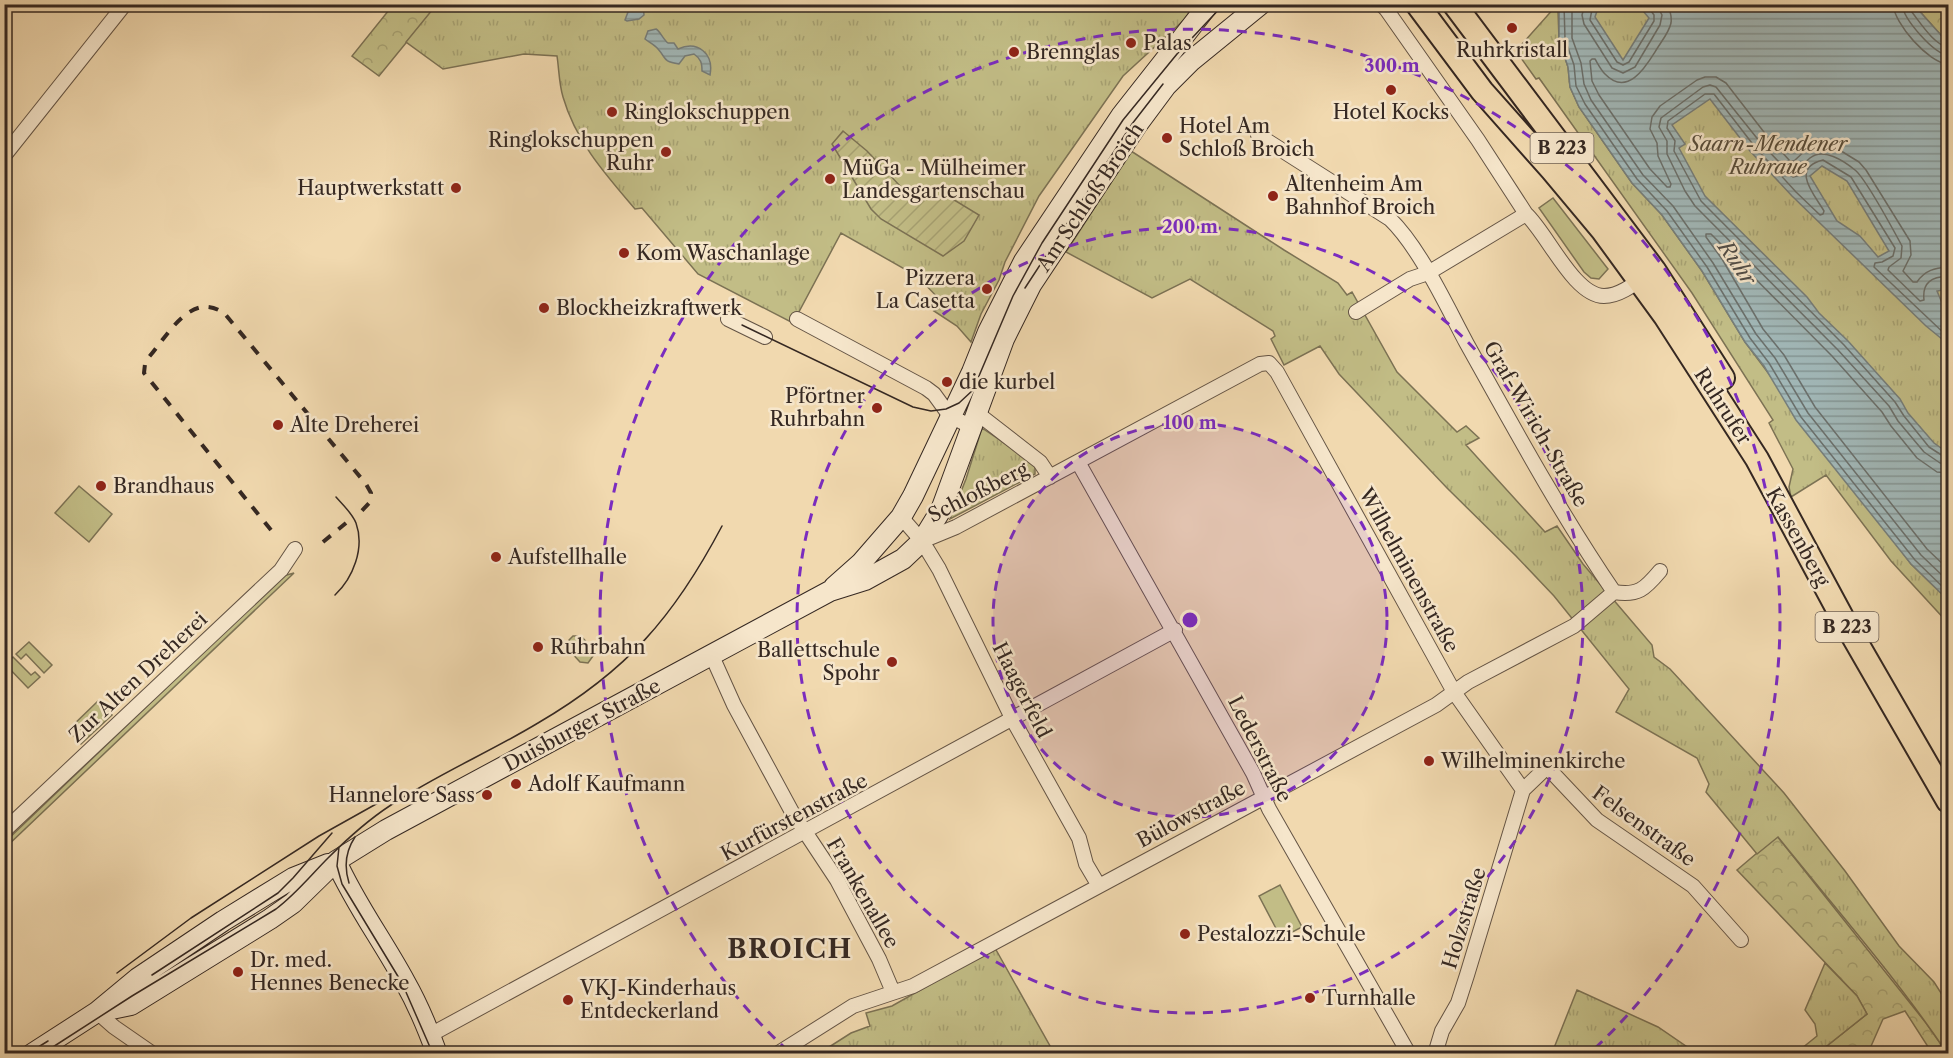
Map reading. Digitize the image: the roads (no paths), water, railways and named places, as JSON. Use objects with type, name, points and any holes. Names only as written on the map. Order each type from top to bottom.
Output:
[{"type":"main road","name":"Am Schloß Broich","points":[[901,516],[918,485],[972,372],[988,332],[1024,261],[1121,116],[1209,4]]},
{"type":"main road","name":"Am Schloß Broich","points":[[922,541],[941,510],[1004,339],[1031,285],[1137,125],[1166,86],[1191,61],[1262,4]]},
{"type":"main road","name":"Ruhrufer","points":[[1418,4],[1482,92],[1603,231],[1679,307],[1739,404],[1757,459]]},
{"type":"main road","name":"Ruhrufer","points":[[1454,4],[1646,275]]},
{"type":"main road","name":"Kassenberg","points":[[1757,459],[1843,619],[1948,801]]},
{"type":"main road","name":"Duisburger Straße","points":[[830,591],[861,563],[901,516]]},
{"type":"main road","name":"Duisburger Straße","points":[[32,1053],[97,1012],[131,1005],[270,919],[293,903],[336,861],[386,830],[830,591],[865,580],[903,559],[922,541]]},
{"type":"main road","points":[[336,861],[348,888],[405,980],[433,1044]]},
{"type":"street","points":[[4,156],[125,4]]},
{"type":"street","points":[[1381,4],[1577,282],[1589,292],[1612,295],[1623,291],[1646,275]]},
{"type":"street","name":"Graf-Wirich-Straße","points":[[1258,135],[1390,219],[1398,227],[1428,273],[1547,486],[1613,593]]},
{"type":"street","points":[[1356,312],[1410,279],[1428,273],[1527,214]]},
{"type":"street","points":[[728,319],[765,337]]},
{"type":"street","points":[[797,319],[926,388],[934,394],[950,416],[974,420]]},
{"type":"street","name":"Schloßberg","points":[[922,541],[956,527],[1260,364],[1269,363]]},
{"type":"street","name":"Wilhelminenstraße","points":[[1269,363],[1277,372],[1454,692],[1523,790]]},
{"type":"street","name":"Schloßberg","points":[[974,420],[1040,462],[1050,477]]},
{"type":"street","name":"Lederstraße","points":[[1078,462],[1175,630],[1253,773],[1263,798],[1408,1053]]},
{"type":"street","name":"Haagerfeld","points":[[901,516],[922,541],[939,569],[1013,720],[1079,838],[1086,864],[1099,886]]},
{"type":"street","name":"Zur Alten Dreherei","points":[[4,831],[281,570],[295,549]]},
{"type":"street","points":[[1613,593],[1633,594],[1648,585],[1660,571]]},
{"type":"street","name":"Bülowstraße","points":[[777,1053],[853,1006],[913,986],[1436,705],[1468,682],[1578,622],[1613,593]]},
{"type":"street","name":"Kurfürstenstraße","points":[[433,1044],[805,832],[1175,630]]},
{"type":"street","name":"Frankenallee","points":[[712,656],[734,705],[805,832],[837,880],[879,959],[893,992]]},
{"type":"street","name":"Felsenstraße","points":[[1523,790],[1546,767],[1597,820],[1693,886],[1741,940]]},
{"type":"street","name":"Holzstraße","points":[[1435,1053],[1442,1031],[1458,1003],[1523,790]]},
{"type":"street","points":[[97,1012],[114,1027],[153,1053]]},
{"type":"water","points":[[624,5],[643,5],[644,15],[639,19],[625,20],[628,12]]},
{"type":"water","name":"Saarn-Mendener Ruhraue","points":[[1559,5],[1599,5],[1595,17],[1623,60],[1649,18],[1638,5],[1914,5],[1948,43],[1948,289],[1937,291],[1948,317],[1948,344],[1926,326],[1792,196],[1750,151],[1710,99],[1672,125],[1685,144],[1679,148],[1705,196],[1807,297],[1819,313],[1848,341],[1900,399],[1908,413],[1934,443],[1948,453],[1948,600],[1911,564],[1796,420],[1702,271],[1662,215],[1632,183],[1579,107],[1570,87],[1568,67],[1559,40]],"holes":[[[1822,166],[1847,181],[1889,251],[1878,257],[1860,236],[1837,221],[1810,176]]]},
{"type":"water","points":[[656,29],[668,43],[674,43],[678,49],[692,46],[703,51],[710,61],[710,75],[702,71],[701,61],[694,54],[685,56],[679,64],[666,59],[645,39],[648,31]]},
{"type":"tram line","points":[[742,325],[913,407],[931,411],[946,409],[959,403],[973,390],[1013,296],[1042,243],[1123,120],[1177,54],[1224,4]]},
{"type":"tram line","points":[[1025,288],[1132,124],[1163,84]]},
{"type":"tram line","points":[[335,595],[352,571],[359,542],[354,519],[336,497]]},
{"type":"tram line","points":[[42,1054],[132,996],[276,909],[350,837],[391,805],[538,723],[598,683],[623,662],[666,615],[686,588],[722,526]]},
{"type":"tram line","points":[[117,973],[191,918],[319,836],[394,794]]},
{"type":"tram line","points":[[152,975],[278,893],[332,833]]},
{"type":"tram line","points":[[349,883],[346,860],[355,837]]},
{"type":"tram line","points":[[339,847],[337,866],[342,884],[402,983],[433,1054]]},
{"type":"tram line","points":[[27,1054],[48,1041]]},
{"type":"railway","points":[[271,530],[144,373],[149,357],[173,327],[191,311],[202,307],[213,308],[225,314],[366,484],[371,493],[370,502],[357,516]]},
{"type":"railway","points":[[323,542],[346,523]]},
{"type":"place","name":"Ruhrkristall","points":[[1512,28]]},
{"type":"place","name":"Palas","points":[[1131,43]]},
{"type":"place","name":"Brennglas","points":[[1014,52]]},
{"type":"place","name":"Hotel Kocks","points":[[1391,90]]},
{"type":"place","name":"Ringlokschuppen","points":[[612,112]]},
{"type":"place","name":"Hotel Am Schloß Broich","points":[[1167,138]]},
{"type":"place","name":"Ringlokschuppen Ruhr","points":[[666,152]]},
{"type":"place","name":"MüGa - Mülheimer Landesgartenschau","points":[[830,179]]},
{"type":"place","name":"Hauptwerkstatt","points":[[456,188]]},
{"type":"place","name":"Altenheim Am Bahnhof Broich","points":[[1273,196]]},
{"type":"place","name":"Kom Waschanlage","points":[[624,253]]},
{"type":"place","name":"Pizzera La Casetta","points":[[987,289]]},
{"type":"place","name":"Blockheizkraftwerk","points":[[544,308]]},
{"type":"place","name":"die kurbel","points":[[947,382]]},
{"type":"place","name":"Pförtner Ruhrbahn","points":[[877,408]]},
{"type":"place","name":"Alte Dreherei","points":[[278,425]]},
{"type":"place","name":"Brandhaus","points":[[101,486]]},
{"type":"place","name":"Aufstellhalle","points":[[496,557]]},
{"type":"place","name":"Ruhrbahn","points":[[538,647]]},
{"type":"place","name":"Ballettschule Spohr","points":[[892,662]]},
{"type":"place","name":"Wilhelminenkirche","points":[[1429,761]]},
{"type":"place","name":"Adolf Kaufmann","points":[[516,784]]},
{"type":"place","name":"Hannelore Sass","points":[[487,795]]},
{"type":"place","name":"Pestalozzi-Schule","points":[[1185,934]]},
{"type":"place","name":"Dr. med. Hennes Benecke","points":[[238,972]]},
{"type":"place","name":"Turnhalle","points":[[1310,998]]},
{"type":"place","name":"VKJ-Kinderhaus Entdeckerland","points":[[568,1000]]},
{"type":"district","name":"BROICH","points":[[790,949]]},
{"type":"water label","name":"Ruhr","points":[[1737,263]]}]
